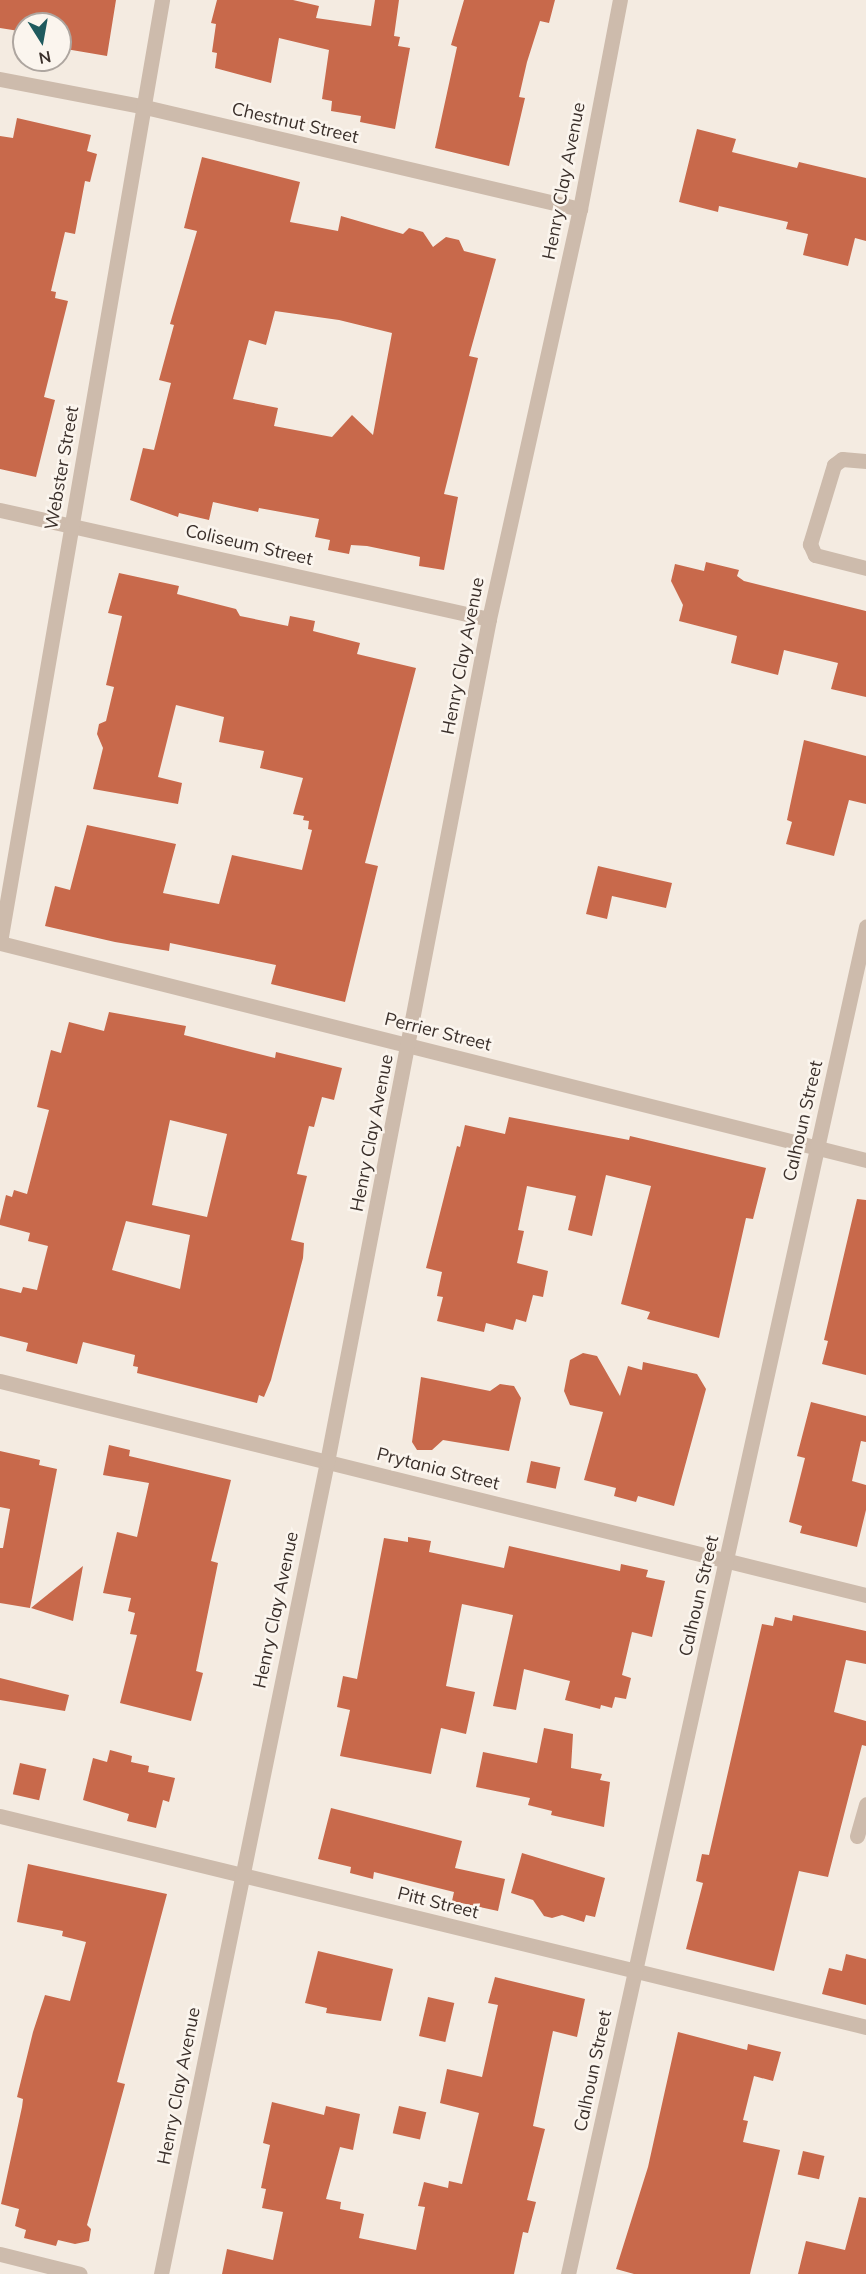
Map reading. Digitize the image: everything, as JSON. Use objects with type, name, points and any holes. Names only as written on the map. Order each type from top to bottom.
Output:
[{"type":"street","name":"Webster Street","points":[[0,943],[162,0]]},
{"type":"street","name":"Henry Clay Avenue","points":[[161,2274],[327,1462],[489,619],[580,209],[620,0]]},
{"type":"street","name":"Chestnut Street","points":[[0,79],[145,107],[580,209]]},
{"type":"street","points":[[866,461],[842,459],[834,465],[810,544],[815,555],[866,568]]},
{"type":"street","name":"Coliseum Street","points":[[0,510],[489,619]]},
{"type":"street","name":"Calhoun Street","points":[[568,2274],[866,927]]},
{"type":"street","name":"Perrier Street","points":[[0,943],[866,1160]]},
{"type":"street","name":"Prytania Street","points":[[0,1381],[866,1595]]},
{"type":"street","points":[[857,1836],[866,1804]]},
{"type":"street","name":"Pitt Street","points":[[0,1816],[866,2027]]},
{"type":"street","points":[[0,2254],[80,2274]]},
{"type":"building","points":[[0,0],[116,0],[107,56],[72,50],[72,12],[12,12],[12,30],[0,28]]},
{"type":"building","points":[[217,0],[293,0],[319,6],[316,18],[371,26],[375,0],[399,0],[394,36],[400,37],[398,46],[410,48],[395,129],[360,122],[361,116],[331,111],[332,101],[322,99],[329,50],[279,38],[271,83],[215,68],[217,53],[212,52],[216,24],[211,23]]},
{"type":"building","points":[[464,0],[555,0],[549,23],[540,21],[527,62],[519,97],[525,98],[509,166],[435,148],[457,47],[451,45]]},
{"type":"building","points":[[17,118],[91,135],[87,151],[97,154],[90,182],[85,181],[75,234],[65,232],[51,291],[56,292],[55,298],[68,301],[44,397],[55,400],[36,477],[0,469],[0,136],[13,138]]},
{"type":"building","points":[[697,129],[736,139],[732,152],[797,168],[799,162],[866,178],[866,241],[855,238],[848,266],[803,255],[808,234],[786,229],[788,222],[719,206],[718,212],[679,202]]},
{"type":"building","points":[[202,157],[300,182],[290,222],[338,231],[341,216],[403,234],[409,228],[423,232],[433,247],[446,237],[459,240],[464,251],[496,259],[469,356],[478,358],[444,494],[458,497],[444,570],[419,566],[420,557],[367,546],[351,545],[349,554],[328,550],[330,540],[315,537],[319,519],[259,508],[258,512],[213,502],[209,520],[179,513],[178,517],[130,500],[143,448],[154,450],[171,383],[159,380],[174,325],[170,324],[197,231],[184,228]],"holes":[[[275,311],[339,320],[392,333],[373,435],[352,415],[332,437],[274,426],[278,408],[233,399],[249,340],[266,345]]]},
{"type":"building","points":[[706,562],[739,570],[737,576],[744,581],[866,611],[866,697],[831,689],[838,663],[784,650],[778,675],[731,663],[737,636],[679,621],[683,605],[671,581],[675,564],[704,571]]},
{"type":"building","points":[[119,573],[179,586],[177,594],[236,609],[240,616],[288,626],[290,616],[315,621],[313,631],[360,643],[357,654],[416,668],[365,863],[378,866],[345,1002],[271,984],[276,965],[170,943],[169,951],[115,942],[45,926],[55,886],[70,890],[87,825],[176,844],[163,893],[219,904],[232,855],[302,870],[312,830],[308,829],[309,821],[303,820],[304,816],[293,814],[303,778],[260,768],[264,751],[219,742],[224,717],[176,705],[158,777],[182,783],[178,804],[93,789],[103,748],[97,734],[99,724],[106,721],[114,687],[106,685],[122,616],[108,613]]},
{"type":"building","points":[[804,740],[866,756],[866,804],[849,800],[834,856],[786,844],[792,822],[787,820]]},
{"type":"building","points":[[598,866],[672,883],[666,908],[612,896],[607,919],[586,914]]},
{"type":"building","points":[[109,1012],[186,1026],[184,1035],[275,1058],[276,1052],[342,1068],[334,1100],[322,1097],[314,1127],[309,1126],[297,1174],[307,1176],[291,1240],[304,1243],[303,1258],[271,1380],[264,1397],[259,1395],[257,1403],[137,1373],[138,1367],[133,1366],[135,1355],[83,1342],[77,1364],[26,1351],[28,1343],[0,1336],[0,1288],[21,1293],[23,1287],[37,1290],[48,1246],[28,1241],[30,1233],[0,1225],[0,1220],[6,1195],[12,1197],[14,1190],[27,1194],[49,1110],[37,1107],[51,1050],[61,1053],[69,1022],[104,1031]],"holes":[[[170,1120],[227,1134],[207,1217],[152,1205]],[[126,1221],[190,1235],[180,1289],[112,1270]]]},
{"type":"building","points":[[509,1117],[629,1140],[630,1136],[766,1168],[753,1219],[746,1218],[719,1338],[647,1319],[650,1312],[621,1304],[651,1186],[606,1175],[592,1236],[568,1230],[576,1196],[527,1186],[518,1230],[524,1231],[517,1263],[548,1271],[543,1297],[533,1295],[526,1322],[516,1319],[513,1330],[486,1323],[484,1332],[437,1321],[443,1297],[437,1296],[442,1272],[426,1268],[457,1146],[460,1147],[465,1125],[505,1134]]},
{"type":"building","points":[[857,1199],[866,1200],[866,1375],[822,1364],[828,1341],[824,1340]]},
{"type":"building","points":[[583,1353],[597,1356],[620,1396],[628,1366],[642,1370],[643,1362],[697,1374],[706,1389],[674,1506],[638,1496],[636,1502],[614,1496],[616,1488],[584,1480],[603,1412],[570,1405],[564,1391],[570,1360]]},
{"type":"building","points":[[421,1377],[490,1391],[500,1384],[514,1386],[521,1398],[509,1451],[443,1440],[432,1450],[417,1450],[412,1442]]},
{"type":"building","points":[[811,1402],[866,1416],[866,1442],[861,1441],[852,1481],[866,1485],[866,1510],[857,1547],[800,1533],[802,1526],[789,1522],[805,1458],[797,1456]]},
{"type":"building","points":[[109,1445],[130,1450],[129,1456],[231,1480],[211,1561],[218,1563],[196,1671],[203,1673],[191,1721],[120,1703],[137,1635],[130,1634],[135,1613],[128,1611],[131,1598],[103,1593],[117,1532],[137,1537],[149,1483],[103,1475]]},
{"type":"building","points":[[0,1451],[40,1460],[39,1465],[57,1469],[30,1608],[0,1603],[0,1548],[3,1548],[10,1509],[0,1507]]},
{"type":"building","points":[[531,1461],[560,1467],[556,1489],[526,1483]]},
{"type":"building","points":[[408,1537],[431,1541],[429,1552],[504,1568],[509,1546],[620,1571],[621,1564],[648,1570],[646,1577],[665,1581],[652,1637],[632,1632],[622,1675],[631,1678],[626,1699],[615,1697],[612,1708],[601,1705],[600,1709],[565,1700],[570,1681],[524,1669],[516,1710],[493,1706],[513,1615],[462,1604],[446,1686],[475,1692],[466,1734],[441,1728],[431,1774],[340,1756],[350,1710],[337,1707],[343,1676],[357,1679],[384,1538],[408,1542]]},
{"type":"building","points":[[83,1566],[73,1621],[31,1608]]},
{"type":"building","points":[[793,1615],[866,1631],[866,1664],[846,1660],[834,1712],[866,1721],[866,1746],[862,1745],[828,1877],[799,1871],[774,1971],[686,1949],[703,1883],[696,1881],[702,1854],[709,1855],[762,1624],[773,1626],[775,1617],[792,1621]]},
{"type":"building","points":[[0,1678],[69,1695],[65,1711],[0,1700]]},
{"type":"building","points":[[544,1728],[573,1734],[571,1768],[602,1774],[600,1780],[610,1782],[604,1827],[551,1815],[552,1811],[528,1805],[530,1798],[476,1787],[483,1752],[537,1763]]},
{"type":"building","points":[[110,1750],[132,1756],[131,1762],[149,1766],[148,1772],[175,1778],[169,1802],[163,1800],[156,1828],[127,1821],[129,1814],[83,1800],[93,1758],[107,1762]]},
{"type":"building","points":[[20,1763],[46,1769],[39,1800],[13,1794]]},
{"type":"building","points":[[331,1808],[462,1841],[455,1868],[505,1879],[498,1911],[452,1901],[454,1892],[374,1872],[373,1879],[350,1873],[351,1867],[318,1859]]},
{"type":"building","points":[[522,1853],[605,1878],[595,1917],[586,1915],[584,1922],[562,1915],[552,1918],[544,1916],[533,1900],[511,1893]]},
{"type":"building","points":[[28,1864],[167,1894],[117,2082],[125,2084],[87,2225],[91,2229],[89,2241],[75,2244],[58,2240],[56,2246],[24,2238],[26,2230],[15,2226],[19,2209],[1,2204],[22,2107],[23,2099],[17,2097],[45,1995],[70,2001],[86,1942],[62,1936],[63,1931],[17,1922]]},
{"type":"building","points":[[318,1951],[393,1969],[381,2021],[326,2013],[327,2008],[305,2003]]},
{"type":"building","points":[[846,1954],[866,1959],[866,2005],[822,1994],[829,1968],[842,1971]]},
{"type":"building","points":[[495,1977],[585,1999],[577,2037],[553,2031],[533,2126],[545,2129],[527,2200],[536,2202],[528,2233],[523,2232],[514,2274],[222,2274],[227,2249],[273,2260],[283,2212],[262,2208],[266,2189],[261,2188],[270,2145],[263,2143],[272,2102],[324,2115],[326,2106],[360,2114],[353,2150],[340,2147],[326,2199],[341,2202],[340,2209],[364,2214],[359,2238],[416,2250],[425,2207],[418,2206],[424,2182],[448,2188],[449,2181],[462,2184],[479,2113],[440,2103],[447,2069],[482,2077],[498,2005],[488,2003]]},
{"type":"building","points":[[428,1997],[454,2003],[445,2042],[419,2036]]},
{"type":"building","points":[[678,2032],[747,2050],[748,2044],[781,2052],[773,2081],[754,2076],[743,2120],[748,2121],[743,2142],[780,2150],[750,2274],[634,2274],[616,2269],[648,2167]]},
{"type":"building","points":[[399,2106],[426,2112],[420,2140],[393,2133]]},
{"type":"building","points":[[803,2151],[824,2156],[819,2179],[798,2174]]},
{"type":"building","points":[[859,2197],[866,2198],[866,2274],[798,2274],[806,2241],[845,2250]]}]
